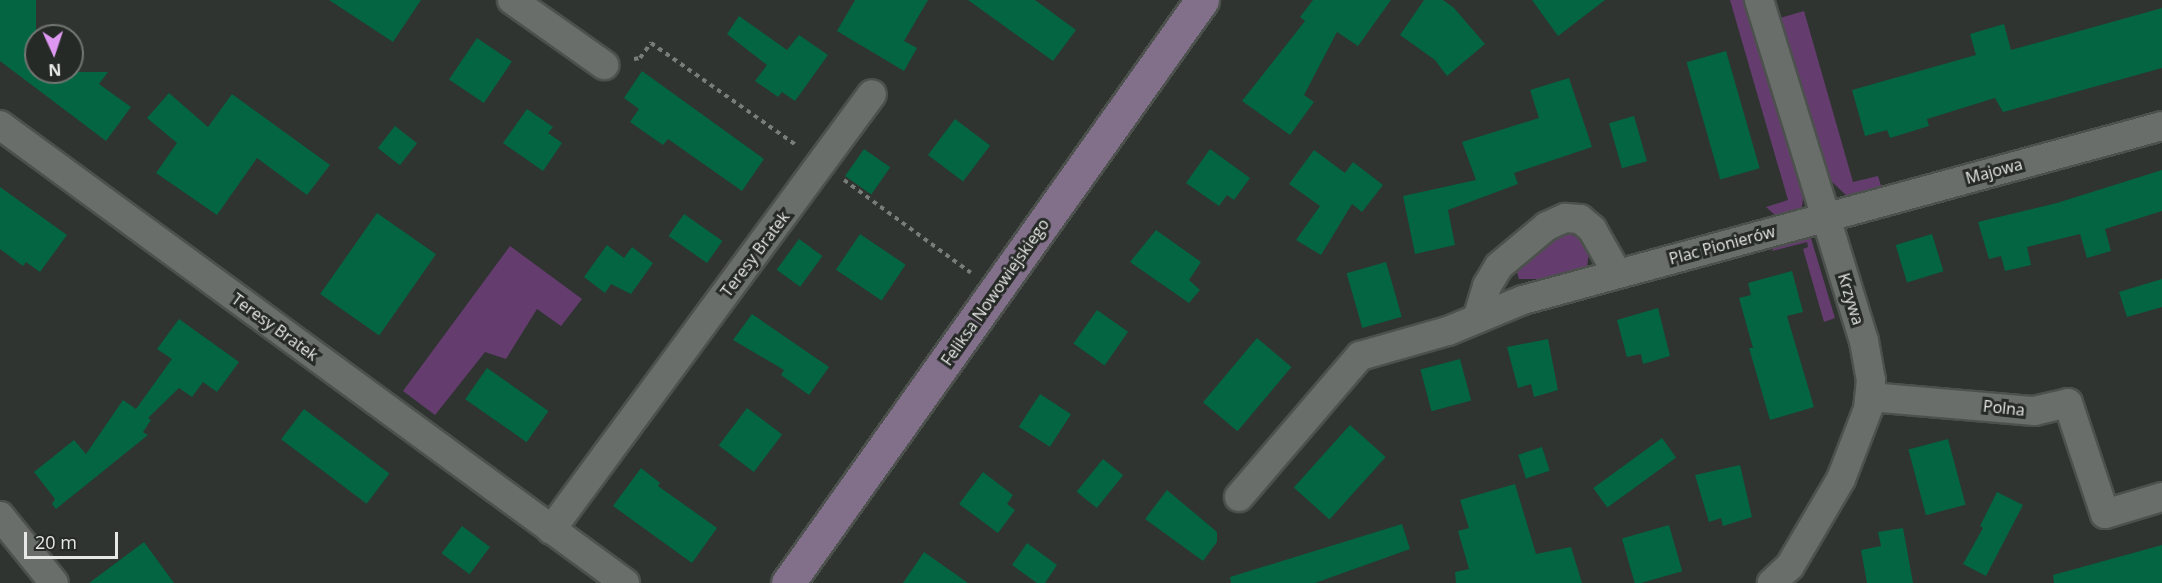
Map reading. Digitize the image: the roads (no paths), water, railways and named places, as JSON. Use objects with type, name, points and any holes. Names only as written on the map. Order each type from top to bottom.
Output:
[{"type":"street","points":[[512,0],[604,65]]},
{"type":"street","name":"Feliksa Nowowiejskiego","points":[[788,583],[1202,0]]},
{"type":"street","name":"Krzywa","points":[[1759,0],[1864,341],[1870,397],[1857,441],[1826,509],[1790,567],[1772,583]]},
{"type":"street","name":"Teresy Bratek","points":[[550,530],[872,94]]},
{"type":"street","name":"Teresy Bratek","points":[[0,125],[625,583]]},
{"type":"street","name":"Majowa","points":[[1826,216],[2162,126]]},
{"type":"street","name":"Plac Pionierów","points":[[1239,497],[1360,356],[1448,331],[1523,300],[1826,216]]},
{"type":"street","points":[[1476,319],[1487,286],[1499,266],[1547,226],[1565,218],[1580,219],[1592,229],[1617,273]]},
{"type":"street","name":"Polna","points":[[1870,397],[2034,411],[2068,403],[2105,514],[2162,497]]},
{"type":"street","points":[[0,516],[54,583]]}]
